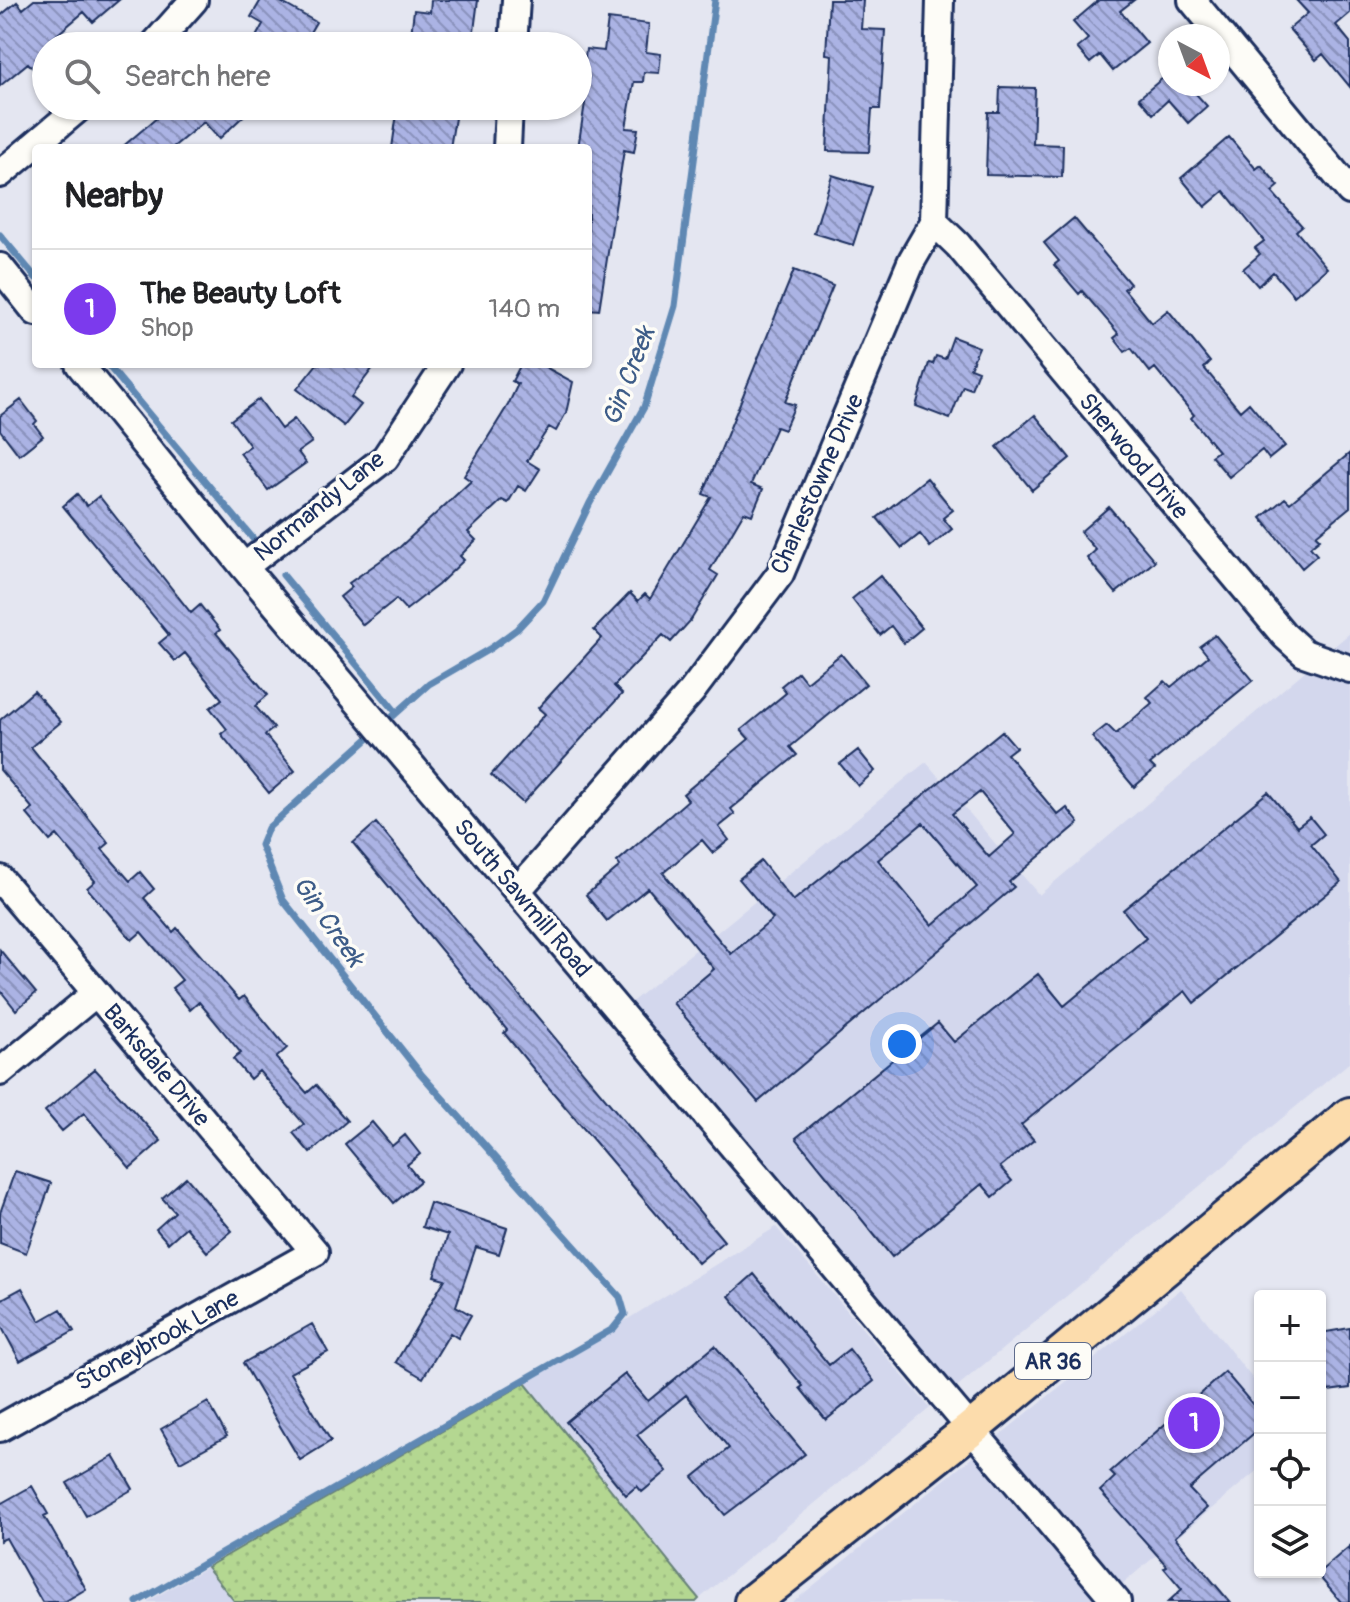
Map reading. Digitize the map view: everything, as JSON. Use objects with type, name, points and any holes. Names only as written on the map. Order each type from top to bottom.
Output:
[{"type":"main road","name":"AR 36","points":[[752,1602],[970,1430],[1350,1115]]},
{"type":"street","points":[[165,32],[194,0]]},
{"type":"street","points":[[514,32],[516,0]]},
{"type":"street","name":"Charlestowne Drive","points":[[517,891],[692,691],[780,574],[912,260],[934,222],[940,0]]},
{"type":"street","points":[[1192,0],[1350,191]]},
{"type":"street","points":[[36,144],[64,120]]},
{"type":"street","points":[[507,144],[508,120]]},
{"type":"street","points":[[0,174],[32,147]]},
{"type":"street","name":"Sherwood Drive","points":[[934,222],[958,245],[1284,635],[1304,653],[1350,669]]},
{"type":"street","points":[[0,267],[32,307]]},
{"type":"street","name":"South Sawmill Road","points":[[82,368],[389,740],[1117,1602]]},
{"type":"street","name":"Normandy Lane","points":[[244,567],[385,458],[444,368]]},
{"type":"street","name":"Barksdale Drive","points":[[0,879],[315,1252]]},
{"type":"street","points":[[0,1072],[96,993]]},
{"type":"street","name":"Stoneybrook Lane","points":[[0,1428],[315,1252]]},
{"type":"shaded area","points":[[1350,633],[1350,1062],[954,1389],[628,1005],[926,762],[1039,895]]},
{"type":"shaded area","points":[[776,1227],[930,1408],[699,1599],[525,1383]]},
{"type":"shaded area","points":[[1181,1289],[1254,1380],[1254,1473],[1121,1585],[1134,1602],[793,1602]]},
{"type":"shaded area","points":[[207,1567],[235,1602],[147,1602]]},
{"type":"green space","points":[[525,1383],[699,1599],[696,1602],[235,1602],[207,1567]]},
{"type":"building","points":[[34,0],[119,0],[93,22],[84,12],[60,32],[32,32],[32,68],[28,63],[0,86],[0,16],[17,2],[23,9]]},
{"type":"building","points":[[261,0],[277,0],[316,22],[310,32],[259,32],[263,24],[251,17]]},
{"type":"building","points":[[431,0],[478,0],[474,32],[411,32],[414,10],[430,12]]},
{"type":"building","points":[[829,0],[863,0],[861,29],[885,30],[880,109],[872,109],[869,152],[827,151],[832,55],[826,54]]},
{"type":"building","points":[[1099,0],[1134,0],[1120,11],[1147,43],[1113,71],[1100,55],[1090,63],[1077,48],[1088,39],[1073,22]]},
{"type":"building","points":[[1296,0],[1350,0],[1350,13],[1336,25],[1350,42],[1350,87],[1323,54],[1316,60],[1289,29],[1308,13]]},
{"type":"building","points":[[608,19],[649,24],[646,52],[661,54],[659,73],[644,72],[643,82],[634,82],[626,128],[638,129],[634,152],[624,150],[599,310],[592,309],[592,144],[579,144],[582,120],[592,120],[592,50],[604,51]]},
{"type":"building","points":[[1158,82],[1158,96],[1198,96],[1207,106],[1188,123],[1168,100],[1153,114],[1139,98]]},
{"type":"building","points":[[1000,87],[1035,88],[1033,144],[1063,145],[1062,177],[986,175],[988,112],[999,112]]},
{"type":"building","points":[[154,120],[239,120],[219,139],[204,122],[177,144],[126,144]]},
{"type":"building","points":[[396,120],[455,120],[451,144],[393,144]]},
{"type":"building","points":[[1229,137],[1256,169],[1261,165],[1279,186],[1272,192],[1302,226],[1296,231],[1327,268],[1294,296],[1273,272],[1258,286],[1243,269],[1260,254],[1255,248],[1264,241],[1224,191],[1205,207],[1181,178]]},
{"type":"building","points":[[832,175],[872,187],[853,245],[814,233]]},
{"type":"building","points":[[1074,218],[1130,284],[1124,289],[1152,323],[1168,310],[1210,362],[1204,368],[1240,411],[1249,403],[1285,446],[1269,459],[1262,450],[1229,477],[1211,456],[1218,451],[1191,418],[1194,415],[1155,368],[1150,372],[1131,348],[1125,352],[1114,338],[1119,334],[1082,291],[1079,294],[1054,265],[1059,261],[1044,243]]},
{"type":"building","points":[[794,270],[833,286],[785,402],[795,405],[784,430],[776,427],[751,484],[763,489],[752,515],[744,512],[710,570],[718,575],[691,620],[671,642],[663,635],[614,686],[622,694],[523,803],[491,775],[545,714],[538,708],[602,638],[594,630],[630,593],[638,601],[645,594],[650,599],[711,497],[703,494]]},
{"type":"building","points":[[953,337],[979,347],[970,368],[978,371],[971,389],[963,386],[950,419],[916,406],[929,363],[933,364],[936,356],[945,359]]},
{"type":"building","points":[[314,368],[373,368],[351,397],[361,405],[344,426],[297,389]]},
{"type":"building","points":[[519,368],[547,368],[573,382],[566,413],[556,431],[549,427],[527,461],[540,469],[526,491],[518,486],[508,503],[502,500],[468,532],[476,540],[460,556],[464,560],[438,585],[406,610],[396,599],[363,625],[340,597],[352,587],[349,583],[400,547],[471,481],[464,476],[508,405],[518,384],[512,381]]},
{"type":"building","points":[[259,399],[281,429],[294,419],[312,442],[298,452],[306,463],[268,490],[240,453],[250,446],[231,420]]},
{"type":"building","points":[[21,400],[37,421],[34,424],[43,436],[19,455],[0,430],[0,416]]},
{"type":"building","points":[[1035,415],[1070,458],[1032,490],[997,447]]},
{"type":"building","points":[[1350,453],[1350,507],[1316,535],[1320,539],[1310,547],[1317,555],[1302,568],[1261,518],[1285,498],[1290,503]]},
{"type":"building","points":[[927,478],[953,510],[943,518],[952,529],[930,547],[920,534],[902,548],[877,518]]},
{"type":"building","points":[[77,494],[87,506],[99,496],[191,613],[200,605],[220,630],[216,633],[268,695],[255,706],[274,728],[265,735],[295,771],[269,793],[221,734],[227,729],[210,708],[222,699],[185,653],[175,661],[159,643],[169,635],[63,506]]},
{"type":"building","points":[[1109,507],[1155,561],[1116,593],[1087,558],[1096,550],[1080,532]]},
{"type":"building","points":[[880,576],[922,628],[904,643],[891,626],[880,635],[852,599]]},
{"type":"building","points":[[1215,635],[1253,680],[1150,764],[1155,769],[1134,787],[1092,737],[1107,725],[1116,734],[1152,703],[1147,697],[1165,681],[1171,687],[1208,656],[1200,646]]},
{"type":"building","points":[[841,654],[866,684],[790,747],[797,755],[731,809],[735,814],[719,827],[729,840],[713,853],[702,840],[663,873],[731,954],[773,919],[739,879],[761,861],[793,901],[1002,731],[1016,747],[1007,754],[1058,815],[1067,808],[1079,823],[1009,882],[1014,887],[758,1102],[673,1003],[714,969],[648,888],[607,921],[586,895],[620,866],[617,862],[688,800],[683,794],[749,739],[741,730],[786,693],[781,686],[798,672],[806,682]],"holes":[[[980,792],[1015,834],[989,857],[952,814]],[[923,823],[977,887],[932,925],[878,860]]]},
{"type":"building","points":[[34,691],[61,722],[31,747],[109,843],[102,849],[130,881],[140,872],[154,889],[144,898],[173,932],[177,928],[239,1000],[244,996],[287,1048],[276,1058],[307,1093],[316,1085],[347,1121],[310,1153],[293,1133],[304,1124],[259,1071],[250,1079],[233,1059],[241,1053],[199,1002],[190,1010],[172,988],[182,980],[141,932],[132,940],[87,888],[95,881],[57,835],[50,841],[27,814],[33,809],[0,770],[0,720]]},
{"type":"building","points":[[858,750],[875,771],[858,786],[840,764]]},
{"type":"building","points":[[1268,792],[1297,827],[1310,817],[1324,834],[1311,845],[1341,882],[1194,1003],[1185,991],[1021,1125],[1034,1140],[1000,1167],[1012,1181],[993,1197],[982,1184],[892,1257],[796,1138],[938,1023],[954,1042],[1038,974],[1064,1006],[1146,938],[1123,910]]},
{"type":"building","points":[[376,823],[724,1241],[698,1263],[544,1082],[504,1033],[507,1030],[353,843]]},
{"type":"building","points":[[0,950],[36,993],[16,1010],[0,990]]},
{"type":"building","points":[[95,1069],[161,1141],[130,1168],[84,1113],[62,1131],[45,1111]]},
{"type":"building","points":[[372,1122],[392,1146],[405,1135],[420,1154],[407,1165],[420,1181],[394,1203],[345,1144]]},
{"type":"building","points":[[15,1171],[51,1183],[26,1253],[0,1243],[0,1213]]},
{"type":"building","points":[[186,1177],[232,1231],[207,1252],[186,1227],[168,1243],[156,1229],[175,1212],[162,1198]]},
{"type":"building","points":[[430,1203],[507,1228],[499,1254],[476,1247],[456,1306],[471,1315],[458,1338],[450,1333],[423,1378],[396,1362],[445,1279],[434,1276],[448,1235],[422,1227]]},
{"type":"building","points":[[754,1274],[829,1365],[849,1349],[874,1381],[826,1420],[800,1388],[803,1386],[729,1296]]},
{"type":"building","points":[[22,1288],[40,1321],[61,1309],[74,1331],[20,1361],[0,1324],[0,1300]]},
{"type":"building","points":[[312,1324],[328,1352],[290,1373],[331,1441],[300,1460],[243,1363]]},
{"type":"building","points":[[1350,1328],[1350,1388],[1326,1391],[1326,1332]]},
{"type":"building","points":[[715,1346],[805,1454],[725,1515],[693,1477],[729,1448],[686,1395],[637,1435],[667,1471],[642,1492],[637,1486],[626,1495],[566,1422],[625,1374],[648,1401]]},
{"type":"building","points":[[1225,1372],[1254,1406],[1254,1433],[1189,1489],[1207,1508],[1175,1537],[1230,1602],[1168,1602],[1182,1589],[1164,1568],[1167,1566],[1100,1491],[1115,1477],[1110,1472]]},
{"type":"building","points":[[208,1402],[227,1436],[180,1462],[161,1429]]},
{"type":"building","points":[[114,1456],[133,1489],[86,1516],[67,1483]]},
{"type":"building","points":[[32,1486],[48,1514],[44,1516],[86,1589],[64,1602],[42,1602],[6,1538],[0,1541],[0,1504]]},
{"type":"building","points":[[1350,1546],[1350,1602],[1341,1602],[1320,1578],[1326,1578],[1326,1566]]},
{"type":"waterway","name":"Gin Creek","points":[[137,1602],[613,1329],[625,1314],[620,1297],[421,1074],[283,900],[261,845],[268,828],[429,684],[491,648],[517,629],[543,601],[590,503],[644,407],[675,306],[715,0]]},
{"type":"waterway","points":[[0,235],[32,273]]},
{"type":"waterway","points":[[110,368],[255,541]]},
{"type":"waterway","points":[[283,575],[396,712]]},
{"type":"place","name":"The Beauty Loft","points":[[1194,1423]]}]
